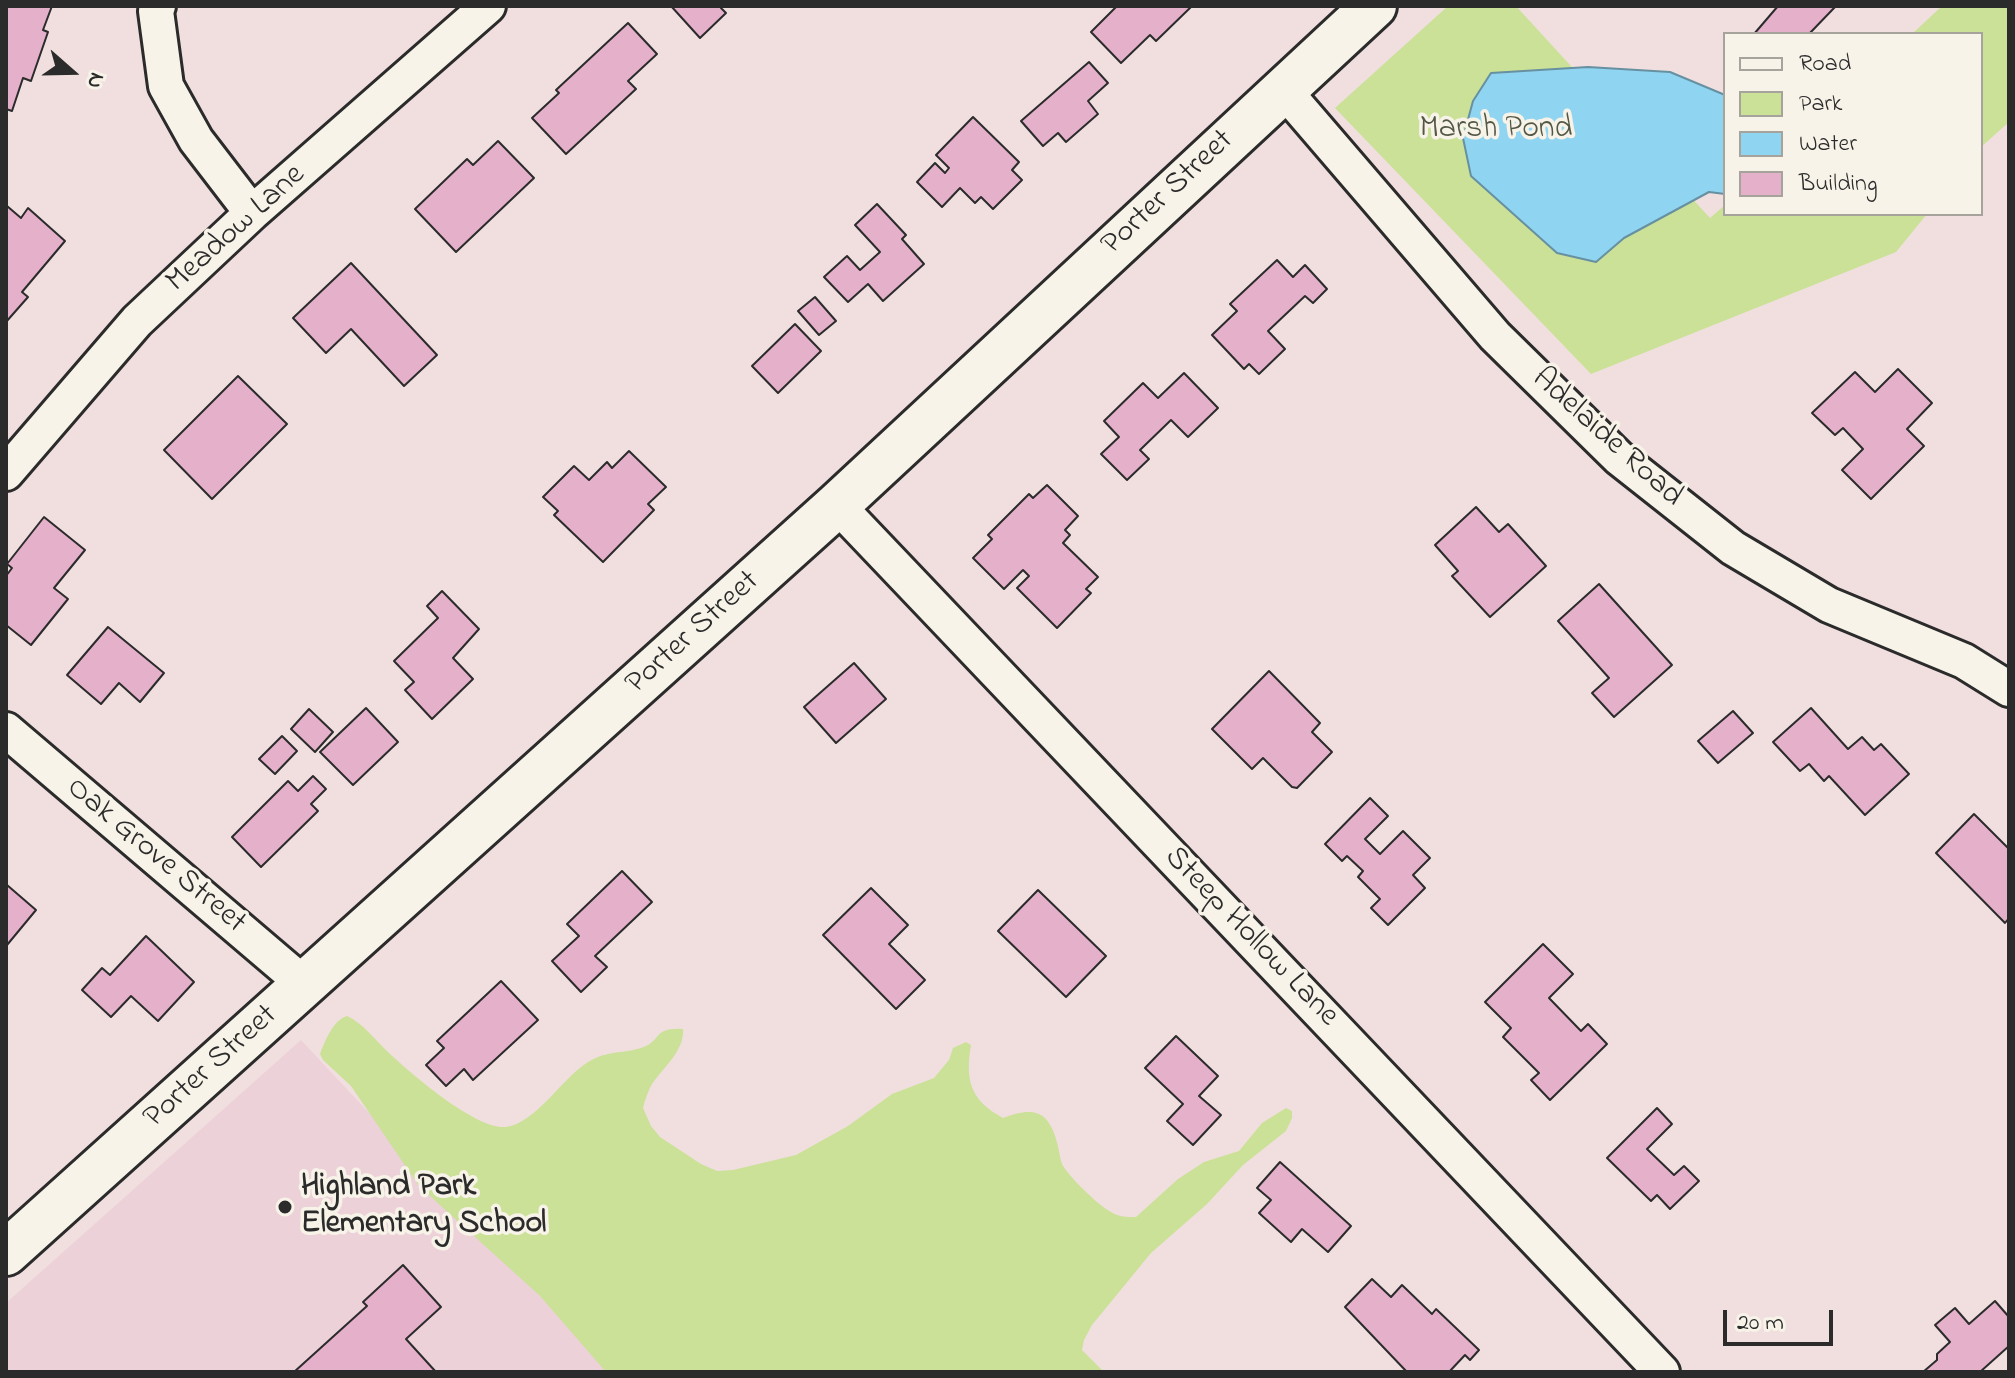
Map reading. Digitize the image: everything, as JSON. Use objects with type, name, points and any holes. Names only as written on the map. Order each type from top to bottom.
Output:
[{"type":"street","points":[[158,6],[156,11],[166,86],[196,140],[252,213]]},
{"type":"street","name":"Meadow Lane","points":[[6,473],[137,321],[252,213],[488,6]]},
{"type":"street","name":"Porter Street","points":[[6,1253],[837,505],[1282,88],[1374,6]]},
{"type":"street","name":"Adelaide Road","points":[[1282,88],[1495,336],[1619,458],[1733,548],[1829,605],[1964,661],[2009,689]]},
{"type":"street","name":"Steep Hollow Lane","points":[[837,505],[1662,1372]]},
{"type":"street","name":"Oak Grove Street","points":[[6,730],[304,984]]},
{"type":"shaded area","name":"Highland Park Elementary School","points":[[301,1040],[611,1372],[6,1372],[6,1303]]},
{"type":"green space","name":"Marsh Pond","points":[[1448,6],[1516,6],[1710,218],[1723,207],[1723,216],[1925,216],[1896,252],[1591,374],[1335,108]]},
{"type":"green space","points":[[1942,6],[2009,6],[2009,122],[1983,145],[1983,32],[1914,32]]},
{"type":"green space","points":[[347,1016],[364,1027],[427,1086],[461,1110],[493,1126],[506,1127],[517,1124],[539,1109],[588,1062],[648,1045],[666,1030],[683,1029],[681,1044],[652,1084],[643,1108],[660,1137],[717,1171],[796,1155],[848,1126],[892,1094],[934,1078],[949,1060],[953,1048],[966,1042],[971,1045],[969,1069],[972,1088],[983,1104],[1003,1118],[1029,1112],[1042,1116],[1052,1129],[1062,1164],[1070,1176],[1106,1209],[1126,1217],[1136,1217],[1178,1179],[1204,1162],[1239,1151],[1262,1123],[1286,1108],[1292,1111],[1292,1118],[1286,1131],[1243,1165],[1207,1204],[1151,1253],[1092,1325],[1082,1350],[1104,1372],[606,1372],[540,1296],[419,1186],[351,1086],[323,1060],[320,1054],[330,1032]]},
{"type":"water","points":[[1588,67],[1670,72],[1723,94],[1723,194],[1709,192],[1624,238],[1596,262],[1557,253],[1471,176],[1463,138],[1473,101],[1491,73]]},
{"type":"building","points":[[6,6],[52,6],[43,30],[48,32],[31,81],[23,78],[12,111],[6,109]]},
{"type":"building","points":[[671,6],[723,6],[721,8],[726,13],[700,38]]},
{"type":"building","points":[[1117,6],[1192,6],[1156,41],[1150,35],[1121,63],[1091,32]]},
{"type":"building","points":[[1778,6],[1835,7],[1811,32],[1756,32]]},
{"type":"building","points":[[628,23],[657,54],[628,81],[636,89],[566,154],[532,118],[559,93],[556,90]]},
{"type":"building","points":[[1089,62],[1108,83],[1088,101],[1098,114],[1066,142],[1058,133],[1043,146],[1021,121]]},
{"type":"building","points":[[973,117],[1019,162],[1012,170],[1022,180],[993,209],[981,197],[975,203],[960,188],[942,207],[917,182],[935,163],[945,173],[949,168],[936,155]]},
{"type":"building","points":[[498,141],[534,178],[456,252],[415,209],[467,159],[473,165]]},
{"type":"building","points":[[877,204],[906,235],[902,239],[924,264],[883,301],[868,284],[848,302],[824,277],[847,256],[860,270],[880,252],[855,225]]},
{"type":"building","points":[[7,206],[21,218],[28,208],[65,241],[22,292],[28,297],[6,322]]},
{"type":"building","points":[[1277,260],[1293,277],[1305,265],[1327,289],[1313,303],[1305,296],[1268,331],[1285,349],[1259,374],[1249,364],[1244,369],[1212,335],[1237,311],[1230,304]]},
{"type":"building","points":[[351,263],[437,355],[404,386],[351,329],[326,353],[293,318]]},
{"type":"building","points":[[815,297],[836,321],[819,335],[798,311]]},
{"type":"building","points":[[795,324],[821,351],[778,393],[752,366]]},
{"type":"building","points":[[1898,369],[1932,403],[1907,429],[1924,446],[1871,499],[1842,470],[1863,449],[1843,428],[1835,435],[1812,413],[1855,372],[1875,392]]},
{"type":"building","points":[[1184,373],[1218,408],[1188,437],[1171,420],[1140,450],[1149,459],[1127,480],[1101,454],[1119,437],[1104,421],[1143,383],[1158,398]]},
{"type":"building","points":[[238,376],[287,424],[212,499],[164,450]]},
{"type":"building","points":[[629,451],[666,487],[648,504],[654,510],[603,562],[554,515],[558,511],[543,497],[574,466],[589,480],[607,462],[612,468]]},
{"type":"building","points":[[1047,485],[1078,516],[1065,530],[1070,535],[1063,543],[1098,577],[1086,589],[1091,593],[1057,628],[1017,588],[1029,576],[1023,570],[1004,589],[973,558],[992,539],[988,535],[1029,494],[1033,498]]},
{"type":"building","points":[[1476,507],[1499,532],[1508,524],[1546,566],[1490,617],[1452,576],[1458,571],[1435,545]]},
{"type":"building","points":[[44,517],[85,550],[54,588],[68,599],[31,645],[6,625],[6,576],[12,568],[7,564]]},
{"type":"building","points":[[1599,584],[1672,665],[1614,717],[1592,693],[1609,678],[1558,621]]},
{"type":"building","points":[[442,591],[479,629],[453,658],[473,679],[432,719],[405,690],[414,682],[394,661],[438,618],[427,606]]},
{"type":"building","points":[[108,627],[164,673],[140,702],[119,683],[101,704],[67,675]]},
{"type":"building","points":[[854,663],[886,699],[836,743],[804,707]]},
{"type":"building","points":[[1269,671],[1320,723],[1312,732],[1332,752],[1297,788],[1292,787],[1263,758],[1252,769],[1212,729]]},
{"type":"building","points":[[366,708],[398,742],[353,785],[320,752]]},
{"type":"building","points":[[1811,708],[1848,749],[1862,737],[1874,750],[1881,744],[1909,774],[1865,815],[1829,776],[1824,781],[1809,764],[1800,771],[1773,742]]},
{"type":"building","points":[[309,709],[333,732],[315,752],[291,729]]},
{"type":"building","points":[[1733,711],[1753,733],[1718,763],[1698,741]]},
{"type":"building","points":[[282,736],[297,751],[275,774],[259,759]]},
{"type":"building","points":[[313,776],[326,789],[311,804],[318,811],[261,867],[232,837],[288,781],[298,791]]},
{"type":"building","points":[[1370,798],[1388,816],[1365,839],[1380,854],[1403,831],[1430,858],[1413,875],[1425,888],[1388,925],[1371,908],[1380,899],[1358,877],[1363,871],[1347,856],[1342,861],[1325,844]]},
{"type":"building","points":[[1974,814],[2009,849],[2009,918],[2005,923],[1936,853]]},
{"type":"building","points":[[622,871],[652,902],[595,956],[607,967],[581,992],[552,961],[579,936],[567,924]]},
{"type":"building","points":[[6,876],[7,885],[36,910],[7,945]]},
{"type":"building","points":[[871,888],[908,925],[889,944],[925,980],[896,1009],[823,935]]},
{"type":"building","points":[[1038,890],[1106,956],[1066,997],[998,931]]},
{"type":"building","points":[[146,936],[194,982],[158,1021],[131,996],[111,1017],[82,990],[102,968],[110,975]]},
{"type":"building","points":[[1543,944],[1573,974],[1549,998],[1581,1031],[1588,1024],[1607,1044],[1550,1100],[1531,1080],[1539,1073],[1503,1037],[1511,1028],[1485,1002]]},
{"type":"building","points":[[501,981],[538,1020],[473,1080],[464,1069],[446,1086],[426,1065],[444,1048],[437,1041]]},
{"type":"building","points":[[1176,1036],[1218,1076],[1199,1096],[1221,1115],[1193,1145],[1167,1121],[1183,1104],[1145,1068]]},
{"type":"building","points":[[1657,1108],[1672,1124],[1647,1149],[1674,1175],[1684,1166],[1699,1181],[1670,1209],[1657,1195],[1651,1201],[1607,1158]]},
{"type":"building","points":[[1280,1162],[1351,1226],[1328,1252],[1302,1229],[1291,1242],[1259,1213],[1271,1200],[1257,1188]]},
{"type":"building","points":[[403,1265],[441,1307],[406,1339],[436,1372],[294,1372],[367,1306],[363,1302]]},
{"type":"building","points":[[1372,1279],[1391,1297],[1402,1285],[1432,1314],[1436,1309],[1479,1350],[1470,1360],[1465,1355],[1449,1372],[1407,1372],[1345,1307]]},
{"type":"building","points":[[1995,1301],[2009,1317],[2009,1346],[1980,1372],[1923,1372],[1950,1342],[1935,1325],[1955,1308],[1969,1324]]},
{"type":"place","name":"Highland Park Elementary School","points":[[285,1207]]}]
